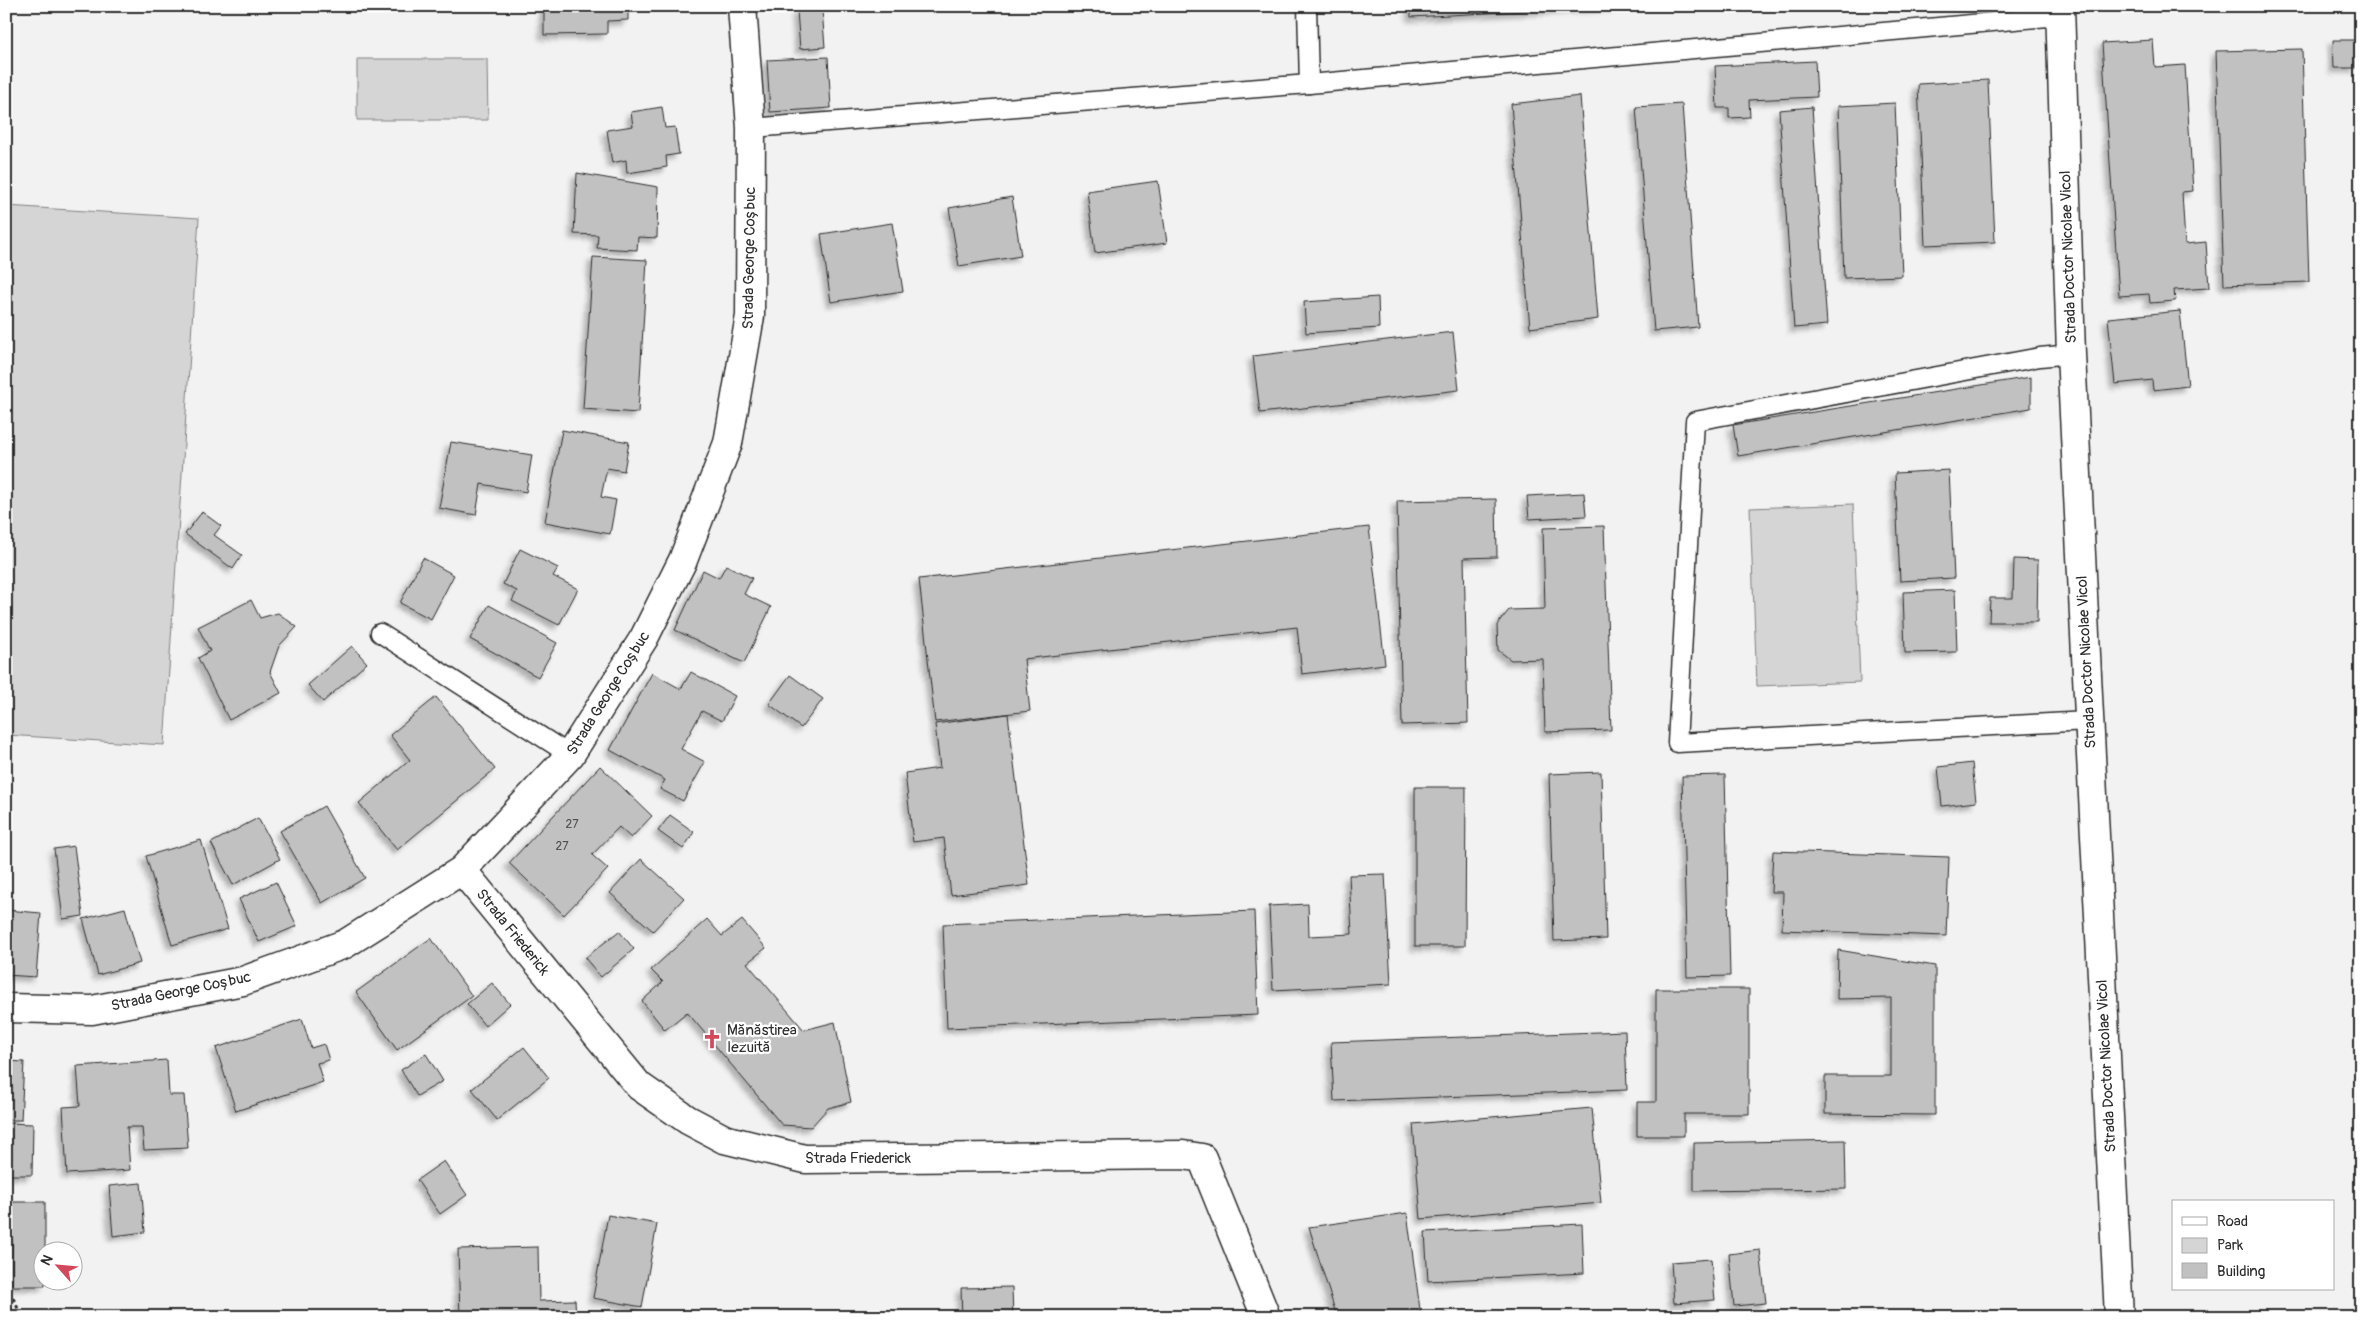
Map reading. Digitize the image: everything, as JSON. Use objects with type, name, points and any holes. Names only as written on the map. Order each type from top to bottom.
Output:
[{"type":"street","name":"Strada George Coșbuc","points":[[6,1008],[92,1010],[243,981],[345,944],[462,870],[570,755],[644,638],[683,560],[728,443],[750,316],[751,128],[742,6]]},
{"type":"street","name":"Strada Doctor Nicolae Vicol","points":[[2060,11],[2071,354],[2119,1317]]},
{"type":"street","name":"Strada Friederick","points":[[462,870],[639,1086],[688,1120],[724,1139],[805,1159],[1183,1155],[1202,1158],[1266,1317]]},
{"type":"lane","points":[[1307,6],[1308,84]]},
{"type":"lane","points":[[751,128],[1308,84],[2060,11]]},
{"type":"lane","points":[[2071,354],[2040,357],[1696,421],[1677,743],[2088,720]]},
{"type":"lane","points":[[380,632],[570,755]]},
{"type":"path","points":[[6,1293],[13,1298],[22,1317]]},
{"type":"green space","points":[[357,59],[487,59],[488,120],[357,120]]},
{"type":"green space","points":[[6,206],[199,218],[164,745],[6,735]]},
{"type":"green space","points":[[1853,504],[1860,682],[1757,686],[1750,508]]},
{"type":"building","points":[[544,6],[628,6],[628,20],[607,21],[607,34],[544,35]]},
{"type":"building","points":[[1411,6],[1621,6],[1411,17]]},
{"type":"building","points":[[822,9],[825,47],[800,49],[797,11]]},
{"type":"building","points":[[2153,40],[2155,67],[2185,65],[2193,191],[2182,192],[2185,244],[2206,242],[2209,288],[2174,290],[2175,301],[2150,303],[2149,294],[2119,296],[2102,43]]},
{"type":"building","points":[[2333,40],[2356,40],[2356,68],[2334,68]]},
{"type":"building","points":[[2302,49],[2309,282],[2224,285],[2216,51]]},
{"type":"building","points":[[828,57],[831,108],[770,112],[767,60]]},
{"type":"building","points":[[1815,61],[1817,97],[1749,100],[1750,117],[1729,118],[1729,108],[1717,108],[1715,66]]},
{"type":"building","points":[[1988,80],[1995,242],[1925,245],[1918,84]]},
{"type":"building","points":[[1580,96],[1598,319],[1530,328],[1511,104]]},
{"type":"building","points":[[1895,103],[1902,276],[1844,278],[1838,106]]},
{"type":"building","points":[[1682,104],[1698,327],[1654,331],[1636,107]]},
{"type":"building","points":[[662,107],[665,128],[675,127],[679,154],[666,156],[667,167],[627,173],[626,160],[612,163],[607,130],[633,126],[631,112]]},
{"type":"building","points":[[1812,107],[1827,325],[1794,328],[1779,110]]},
{"type":"building","points":[[577,173],[658,187],[657,238],[638,237],[637,250],[597,248],[598,235],[574,234]]},
{"type":"building","points":[[1158,181],[1167,243],[1095,253],[1087,191]]},
{"type":"building","points":[[1012,197],[1021,256],[959,266],[949,208]]},
{"type":"building","points":[[892,223],[903,291],[831,302],[821,234]]},
{"type":"building","points":[[593,257],[647,260],[638,413],[583,409]]},
{"type":"building","points":[[1378,297],[1379,328],[1306,333],[1304,302]]},
{"type":"building","points":[[2180,311],[2188,386],[2153,390],[2152,380],[2115,384],[2108,318]]},
{"type":"building","points":[[1453,332],[1459,390],[1260,413],[1253,356]]},
{"type":"building","points":[[2031,377],[2031,408],[1738,456],[1733,425]]},
{"type":"building","points":[[562,430],[629,442],[624,471],[607,468],[601,497],[616,500],[610,534],[545,522]]},
{"type":"building","points":[[451,442],[532,455],[526,492],[481,484],[476,515],[439,508]]},
{"type":"building","points":[[1949,470],[1954,578],[1900,581],[1895,473]]},
{"type":"building","points":[[1584,493],[1586,516],[1529,519],[1527,496]]},
{"type":"building","points":[[1496,499],[1497,557],[1464,558],[1468,723],[1402,725],[1397,501]]},
{"type":"building","points":[[202,512],[221,526],[214,535],[242,555],[233,569],[185,534]]},
{"type":"building","points":[[1604,526],[1611,730],[1545,732],[1543,659],[1511,660],[1498,650],[1497,625],[1509,610],[1545,609],[1543,528]]},
{"type":"building","points":[[1369,527],[1385,664],[1302,674],[1297,627],[1024,659],[1030,711],[935,722],[919,579]]},
{"type":"building","points":[[520,549],[558,568],[553,576],[578,589],[559,625],[512,601],[517,591],[503,584]]},
{"type":"building","points":[[423,558],[454,575],[431,619],[400,603]]},
{"type":"building","points":[[2014,559],[2038,560],[2037,622],[1989,622],[1990,598],[2013,598]]},
{"type":"building","points":[[726,565],[752,578],[744,594],[771,607],[744,663],[675,630],[703,570],[719,578]]},
{"type":"building","points":[[1955,590],[1957,652],[1905,653],[1903,592]]},
{"type":"building","points":[[251,600],[260,618],[278,613],[297,627],[279,646],[270,672],[281,693],[229,720],[198,658],[210,651],[198,627]]},
{"type":"building","points":[[489,605],[557,643],[538,677],[470,639]]},
{"type":"building","points":[[352,646],[367,663],[323,702],[308,685]]},
{"type":"building","points":[[691,672],[735,696],[722,721],[702,711],[681,749],[705,762],[683,801],[660,789],[665,780],[610,750],[652,673],[681,689]]},
{"type":"building","points":[[790,675],[823,699],[801,728],[769,704]]},
{"type":"building","points":[[436,697],[495,769],[397,850],[359,803],[410,760],[390,735]]},
{"type":"building","points":[[1008,714],[1029,885],[951,895],[944,838],[913,842],[905,773],[940,768],[935,724]]},
{"type":"building","points":[[1972,763],[1976,802],[1942,806],[1938,767]]},
{"type":"building","points":[[600,766],[652,816],[631,838],[619,827],[592,855],[608,869],[564,915],[509,863]]},
{"type":"building","points":[[1601,772],[1606,939],[1554,941],[1549,774]]},
{"type":"building","points":[[1725,775],[1730,976],[1687,977],[1682,776]]},
{"type":"building","points":[[1415,787],[1466,787],[1465,946],[1415,946]]},
{"type":"building","points":[[324,806],[365,878],[322,903],[280,831]]},
{"type":"building","points":[[670,815],[694,832],[683,849],[658,831]]},
{"type":"building","points":[[258,818],[280,859],[233,885],[211,843]]},
{"type":"building","points":[[201,840],[228,929],[172,945],[146,856]]},
{"type":"building","points":[[74,846],[83,916],[63,919],[54,849]]},
{"type":"building","points":[[1773,851],[1949,857],[1946,936],[1782,930],[1783,892],[1771,892]]},
{"type":"building","points":[[641,859],[684,898],[653,931],[610,893]]},
{"type":"building","points":[[1385,874],[1391,984],[1273,990],[1269,906],[1308,904],[1309,936],[1352,934],[1349,875]]},
{"type":"building","points":[[276,882],[297,926],[259,942],[239,899]]},
{"type":"building","points":[[125,908],[140,963],[98,975],[83,919]]},
{"type":"building","points":[[6,910],[41,913],[36,977],[6,975]]},
{"type":"building","points":[[1254,911],[1258,1015],[947,1028],[943,924]]},
{"type":"building","name":"Mănăstirea Iezuită","points":[[707,919],[722,936],[742,920],[766,948],[747,963],[804,1030],[835,1022],[851,1102],[828,1108],[811,1127],[782,1125],[687,1012],[665,1030],[642,1001],[663,982],[651,970]]},
{"type":"building","points":[[619,931],[634,949],[601,977],[585,958]]},
{"type":"building","points":[[431,938],[472,996],[397,1050],[356,992]]},
{"type":"building","points":[[1838,950],[1935,966],[1935,1115],[1825,1114],[1825,1076],[1891,1076],[1891,998],[1837,999]]},
{"type":"building","points":[[492,983],[510,1004],[485,1026],[467,1004]]},
{"type":"building","points":[[1656,989],[1749,989],[1749,1114],[1684,1114],[1684,1136],[1637,1136],[1637,1102],[1656,1102]]},
{"type":"building","points":[[302,1019],[311,1048],[324,1044],[329,1060],[317,1063],[323,1082],[236,1111],[216,1048]]},
{"type":"building","points":[[1625,1031],[1627,1090],[1334,1101],[1331,1042]]},
{"type":"building","points":[[524,1047],[549,1078],[497,1120],[472,1089]]},
{"type":"building","points":[[426,1054],[443,1081],[417,1096],[401,1070]]},
{"type":"building","points":[[167,1060],[169,1095],[184,1095],[188,1148],[144,1150],[142,1127],[127,1127],[130,1170],[67,1174],[63,1107],[80,1106],[77,1066]]},
{"type":"building","points":[[6,1061],[24,1062],[21,1120],[6,1120]]},
{"type":"building","points":[[1592,1108],[1601,1203],[1421,1219],[1413,1124]]},
{"type":"building","points":[[6,1123],[33,1124],[32,1175],[10,1175],[9,1188],[6,1188]]},
{"type":"building","points":[[1845,1140],[1846,1189],[1694,1191],[1694,1143]]},
{"type":"building","points":[[444,1161],[467,1195],[440,1214],[417,1180]]},
{"type":"building","points":[[141,1183],[145,1232],[113,1236],[109,1186]]},
{"type":"building","points":[[6,1202],[45,1202],[45,1240],[32,1240],[32,1286],[12,1286],[12,1240],[6,1240]]},
{"type":"building","points":[[1407,1213],[1421,1317],[1337,1317],[1309,1227]]},
{"type":"building","points":[[608,1215],[657,1224],[642,1307],[593,1298]]},
{"type":"building","points":[[1582,1224],[1584,1273],[1428,1281],[1425,1232]]},
{"type":"building","points":[[538,1247],[539,1301],[575,1300],[576,1317],[460,1317],[458,1249]]},
{"type":"building","points":[[1760,1250],[1766,1303],[1734,1306],[1729,1254]]},
{"type":"building","points":[[1711,1259],[1715,1300],[1674,1303],[1671,1262]]},
{"type":"building","points":[[1012,1287],[1013,1317],[962,1317],[961,1288]]},
{"type":"building","points":[[1447,1313],[1448,1317],[1429,1317],[1429,1315]]},
{"type":"place","name":"Mănăstirea Iezuită","points":[[712,1039]]}]
